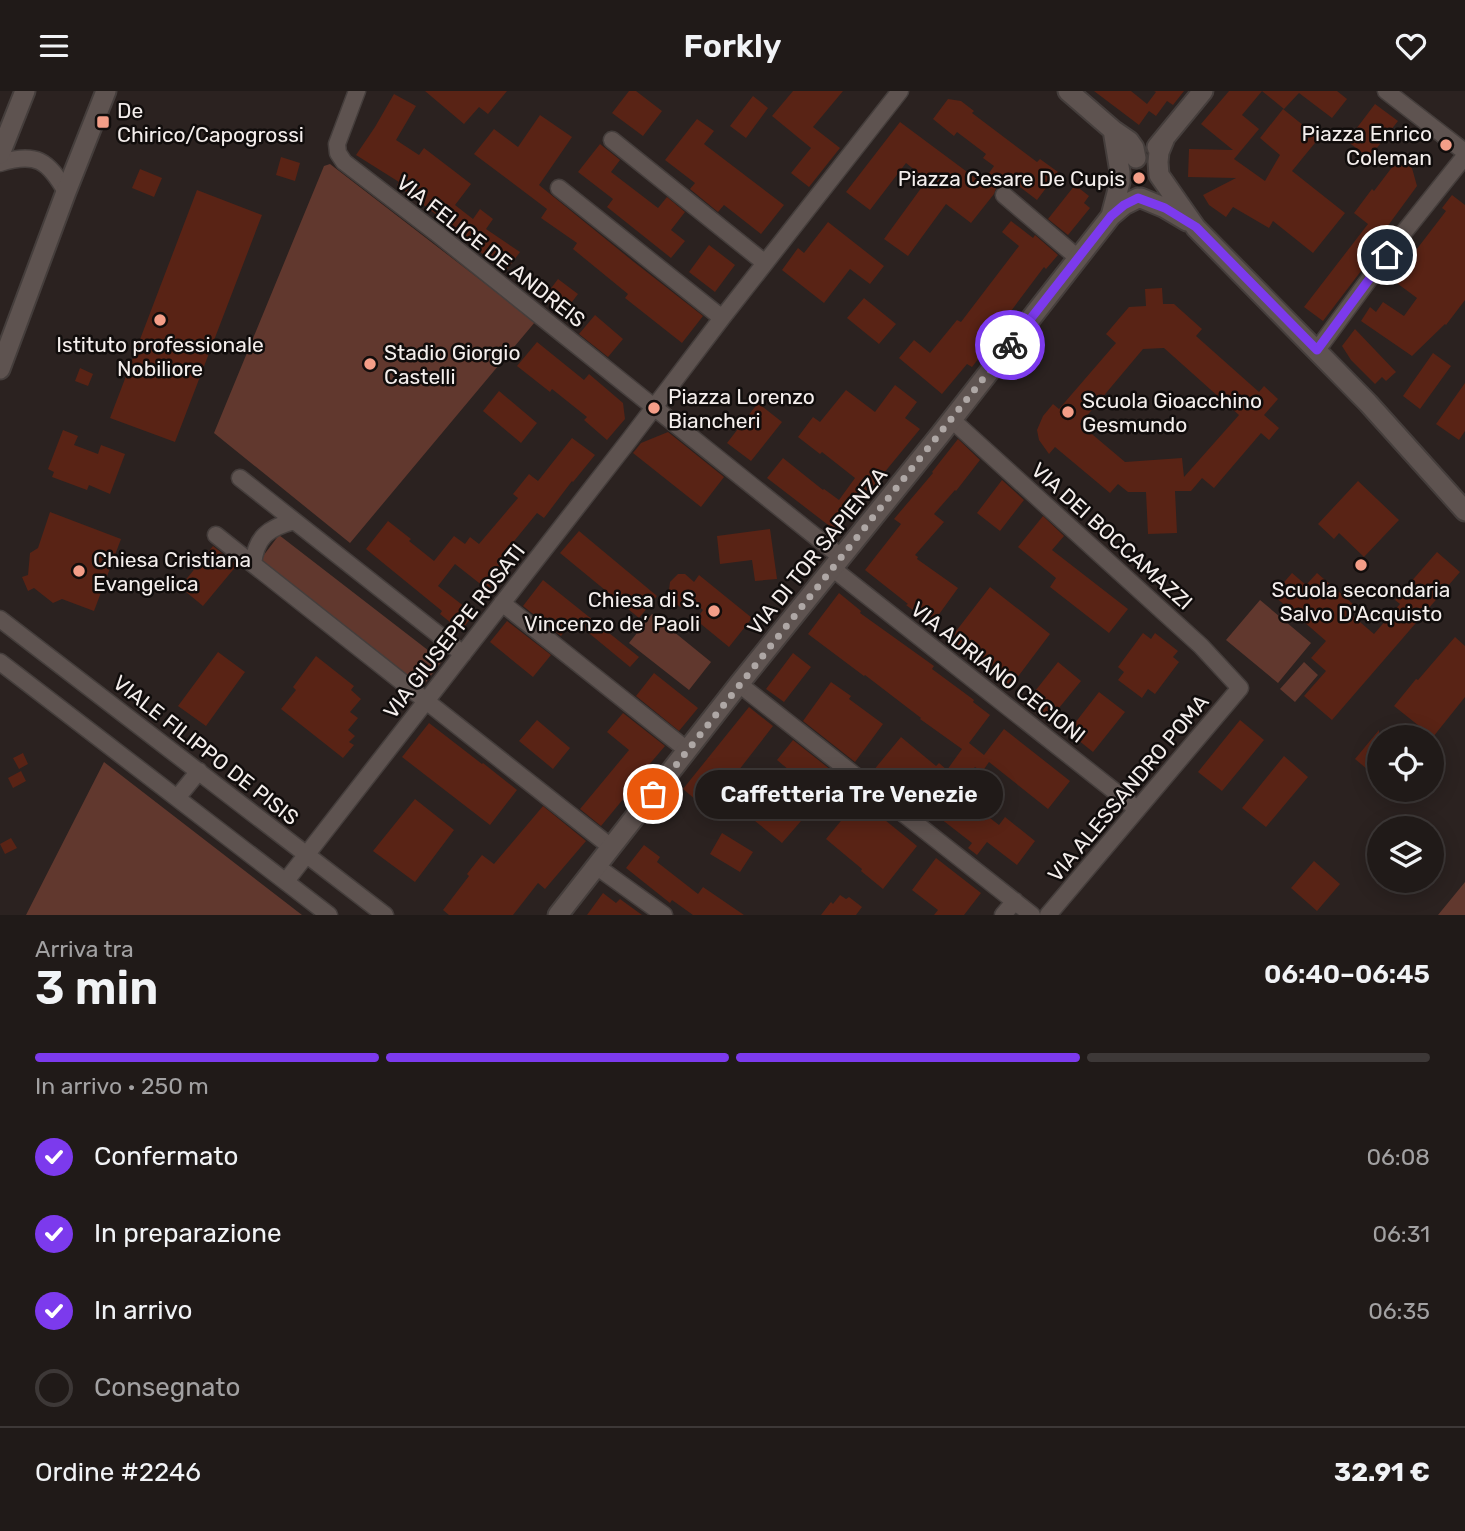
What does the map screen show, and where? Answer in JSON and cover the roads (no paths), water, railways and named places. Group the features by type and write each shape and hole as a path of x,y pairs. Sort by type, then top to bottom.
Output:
{"street":[{"path":"0,153 25,91"},
{"path":"0,369 106,91"},
{"name":"VIA FELICE DE ANDREIS","path":"357,91 338,141 341,159 654,407"},
{"path":"837,563 654,407 900,91"},
{"path":"1068,91 1131,143 1139,158 1150,161 1196,227 1392,429 1465,511"},
{"path":"1111,216 1122,166 1154,150 1203,91"},
{"path":"1317,350 1465,154 1386,91"},
{"path":"1113,130 1120,177 1127,193 1165,208 1196,227"},
{"path":"612,140 765,263"},
{"path":"1111,216 1124,205 1150,195 1155,190 1159,181 1159,152 1164,140"},
{"path":"0,163 22,158 39,161 52,170 66,192"},
{"path":"559,188 722,318"},
{"path":"1004,195 1078,258"},
{"name":"VIA DI TOR SAPIENZA","path":"558,915 1111,216"},
{"name":"VIA GIUSEPPE ROSATI","path":"285,881 654,407"},
{"name":"VIA DEI BOCCAMAZZI","path":"951,419 1201,646 1240,688"},
{"path":"240,478 463,654"},
{"path":"253,564 256,546 270,530 294,521"},
{"path":"216,535 611,848"},
{"name":"VIA ADRIANO CECIONI","path":"837,563 1137,809"},
{"path":"502,603 687,750"},
{"name":"VIALE FILIPPO DE PISIS","path":"0,619 385,915"},
{"path":"0,662 329,915"},
{"path":"739,684 1032,915"},
{"name":"VIA ALESSANDRO POMA","path":"1048,915 1240,688"},
{"path":"177,798 199,771"},
{"path":"596,866 664,915"},
{"path":"1003,915 1015,901"}],"place":[{"name":"De Chirico/Capogrossi","path":"103,122"},
{"name":"Piazza Enrico Coleman","path":"1446,145"},
{"name":"Piazza Cesare De Cupis","path":"1139,178"},
{"name":"Istituto professionale Nobiliore","path":"160,320"},
{"name":"Stadio Giorgio Castelli","path":"370,364"},
{"name":"Piazza Lorenzo Biancheri","path":"654,408"},
{"name":"Scuola Gioacchino Gesmundo","path":"1068,412"},
{"name":"Scuola secondaria Salvo D'Acquisto","path":"1361,565"},
{"name":"Chiesa Cristiana Evangelica","path":"79,571"},
{"name":"Chiesa di S. Vincenzo de’ Paoli","path":"714,611"},
{"name":"Caffetteria Tre Venezie","path":"653,794"}]}
